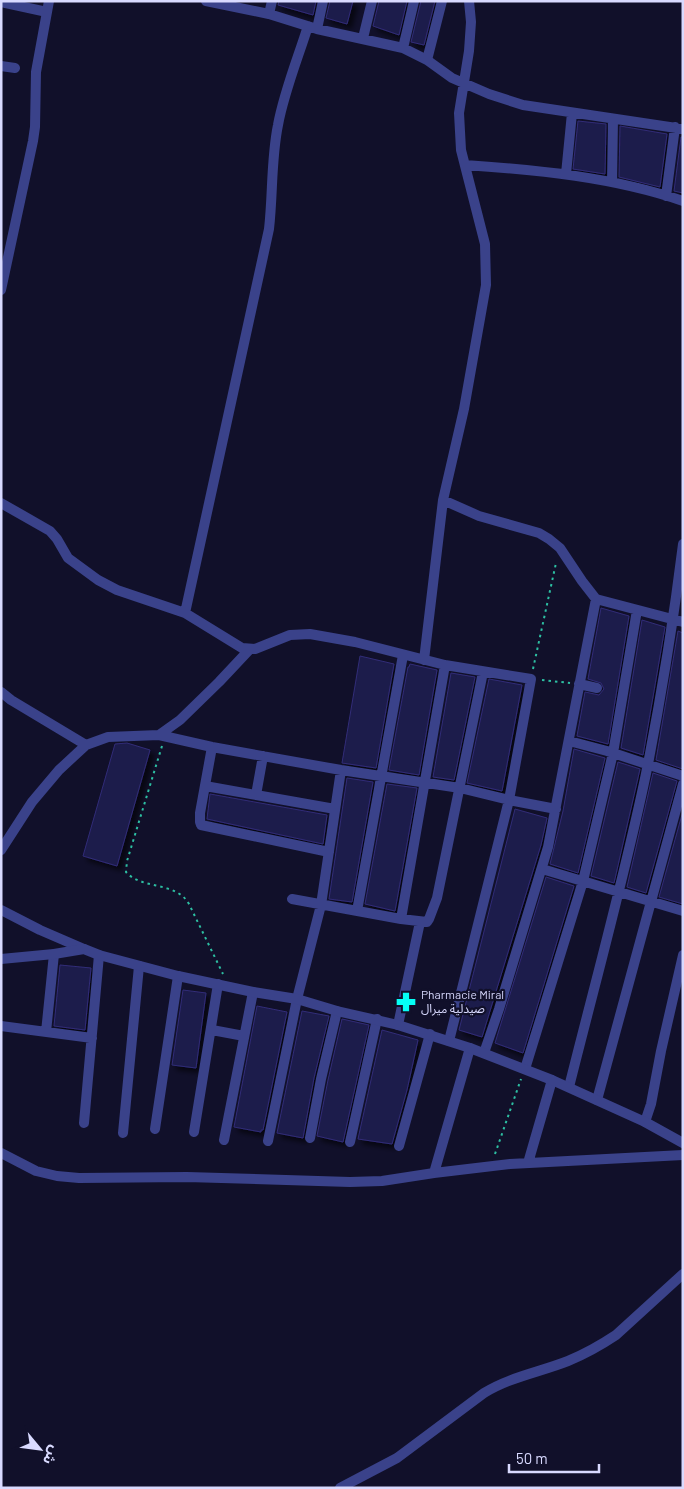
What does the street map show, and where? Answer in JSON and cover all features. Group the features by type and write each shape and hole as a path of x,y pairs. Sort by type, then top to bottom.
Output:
{"street":[{"path":"1,290 33,141 36,72 49,1"},
{"path":"206,1 269,14 312,28 403,48 427,60 444,74 489,94 523,105 679,128 666,196"},
{"path":"269,14 272,1"},
{"path":"185,613 270,229 274,151 278,124 323,1"},
{"path":"363,38 372,1"},
{"path":"403,48 414,1"},
{"path":"427,60 442,1"},
{"path":"424,660 443,500 466,400 486,285 484,244 461,150 459,113 469,51 471,22 469,1"},
{"path":"1,2 47,12"},
{"path":"1,66 15,68"},
{"path":"566,174 572,113"},
{"path":"612,182 613,119"},
{"path":"465,165 566,174 612,182 683,201"},
{"path":"443,500 479,516 539,533 550,539 560,548 596,599 678,621"},
{"path":"1,503 50,531 68,558 98,580 117,590 185,613 234,644 250,649 262,647 281,637 300,634 355,642 445,665 530,679 509,800 450,1041"},
{"path":"568,1087 618,892 648,764 678,621 683,544"},
{"path":"484,1053 542,869 556,809 596,599"},
{"path":"525,1069 583,882 613,754 637,610"},
{"path":"162,735 220,682 250,649"},
{"path":"357,911 403,655"},
{"path":"401,919 445,665"},
{"path":"292,899 427,922 437,898 483,672"},
{"path":"580,684 597,688"},
{"path":"2,693 86,745"},
{"path":"1,850 32,802 59,770 86,745 108,737 124,735 162,735 212,747 341,770 460,788 556,809"},
{"path":"569,741 683,776"},
{"path":"212,747 200,813 201,825 329,852"},
{"path":"256,795 263,756"},
{"path":"268,1141 297,999 321,904 341,770"},
{"path":"597,1100 683,784"},
{"path":"205,786 335,809"},
{"path":"542,869 683,911"},
{"path":"1,910 40,930 99,955 178,976 297,999 430,1034 552,1080 645,1122 683,1143"},
{"path":"398,1025 420,922"},
{"path":"1,959 84,949"},
{"path":"46,1032 54,954"},
{"path":"84,1123 99,955"},
{"path":"645,1122 683,955"},
{"path":"123,1133 139,966"},
{"path":"156,1129 178,976"},
{"path":"194,1132 218,984"},
{"path":"224,1140 253,992"},
{"path":"310,1138 337,1011"},
{"path":"350,1142 376,1019"},
{"path":"1,1026 92,1038"},
{"path":"212,1030 244,1036"},
{"path":"399,1146 430,1034"},
{"path":"434,1173 470,1048"},
{"path":"528,1163 552,1080"},
{"path":"1,1153 36,1171 56,1176 78,1178 187,1177 350,1182 398,1179 434,1173 528,1163 683,1155"},
{"path":"340,1488 396,1458 497,1385 567,1362 604,1343 683,1274"}],"path":[{"path":"560,548 530,679 580,684"},
{"path":"162,735 126,861 126,872 134,879 182,894 189,904 230,986"},
{"path":"491,1167 503,1126 525,1069"}],"building":[{"path":"279,1 316,1 313,15 278,5"},
{"path":"330,1 353,1 347,24 326,18"},
{"path":"379,1 407,1 399,35 373,26"},
{"path":"421,1 435,1 424,45 411,42"},
{"path":"578,121 606,124 605,174 573,169"},
{"path":"620,126 667,134 660,187 619,177"},
{"path":"681,137 683,137 683,193 674,191"},
{"path":"601,608 629,616 608,744 577,736 585,692 599,695 604,689 601,683 588,679"},
{"path":"642,620 665,627 643,755 621,748"},
{"path":"678,631 683,633 683,769 656,760"},
{"path":"360,656 394,664 376,768 342,763"},
{"path":"410,664 437,670 419,775 389,770"},
{"path":"451,673 475,677 454,780 433,777"},
{"path":"489,679 522,685 502,791 467,783"},
{"path":"127,743 150,750 117,866 83,856 115,744"},
{"path":"574,749 605,758 578,873 550,864 563,811"},
{"path":"618,762 640,769 614,883 591,876"},
{"path":"653,773 677,781 646,893 627,887"},
{"path":"347,778 373,782 352,902 329,899"},
{"path":"387,784 417,788 395,911 365,904"},
{"path":"210,794 327,815 323,844 207,819"},
{"path":"515,809 547,818 541,845 482,1037 459,1030"},
{"path":"683,811 683,904 659,897"},
{"path":"546,877 574,886 523,1053 495,1043"},
{"path":"60,965 91,968 85,1030 54,1026"},
{"path":"183,990 206,993 196,1068 172,1065"},
{"path":"257,1006 287,1012 263,1130 261,1132 234,1127"},
{"path":"302,1011 329,1016 314,1078 303,1138 277,1133"},
{"path":"342,1019 369,1025 343,1142 317,1136"},
{"path":"382,1030 418,1040 392,1144 358,1139"}],"place":[{"name":"Pharmacie Miral صيدلية ميرال","path":"406,1002"}]}
